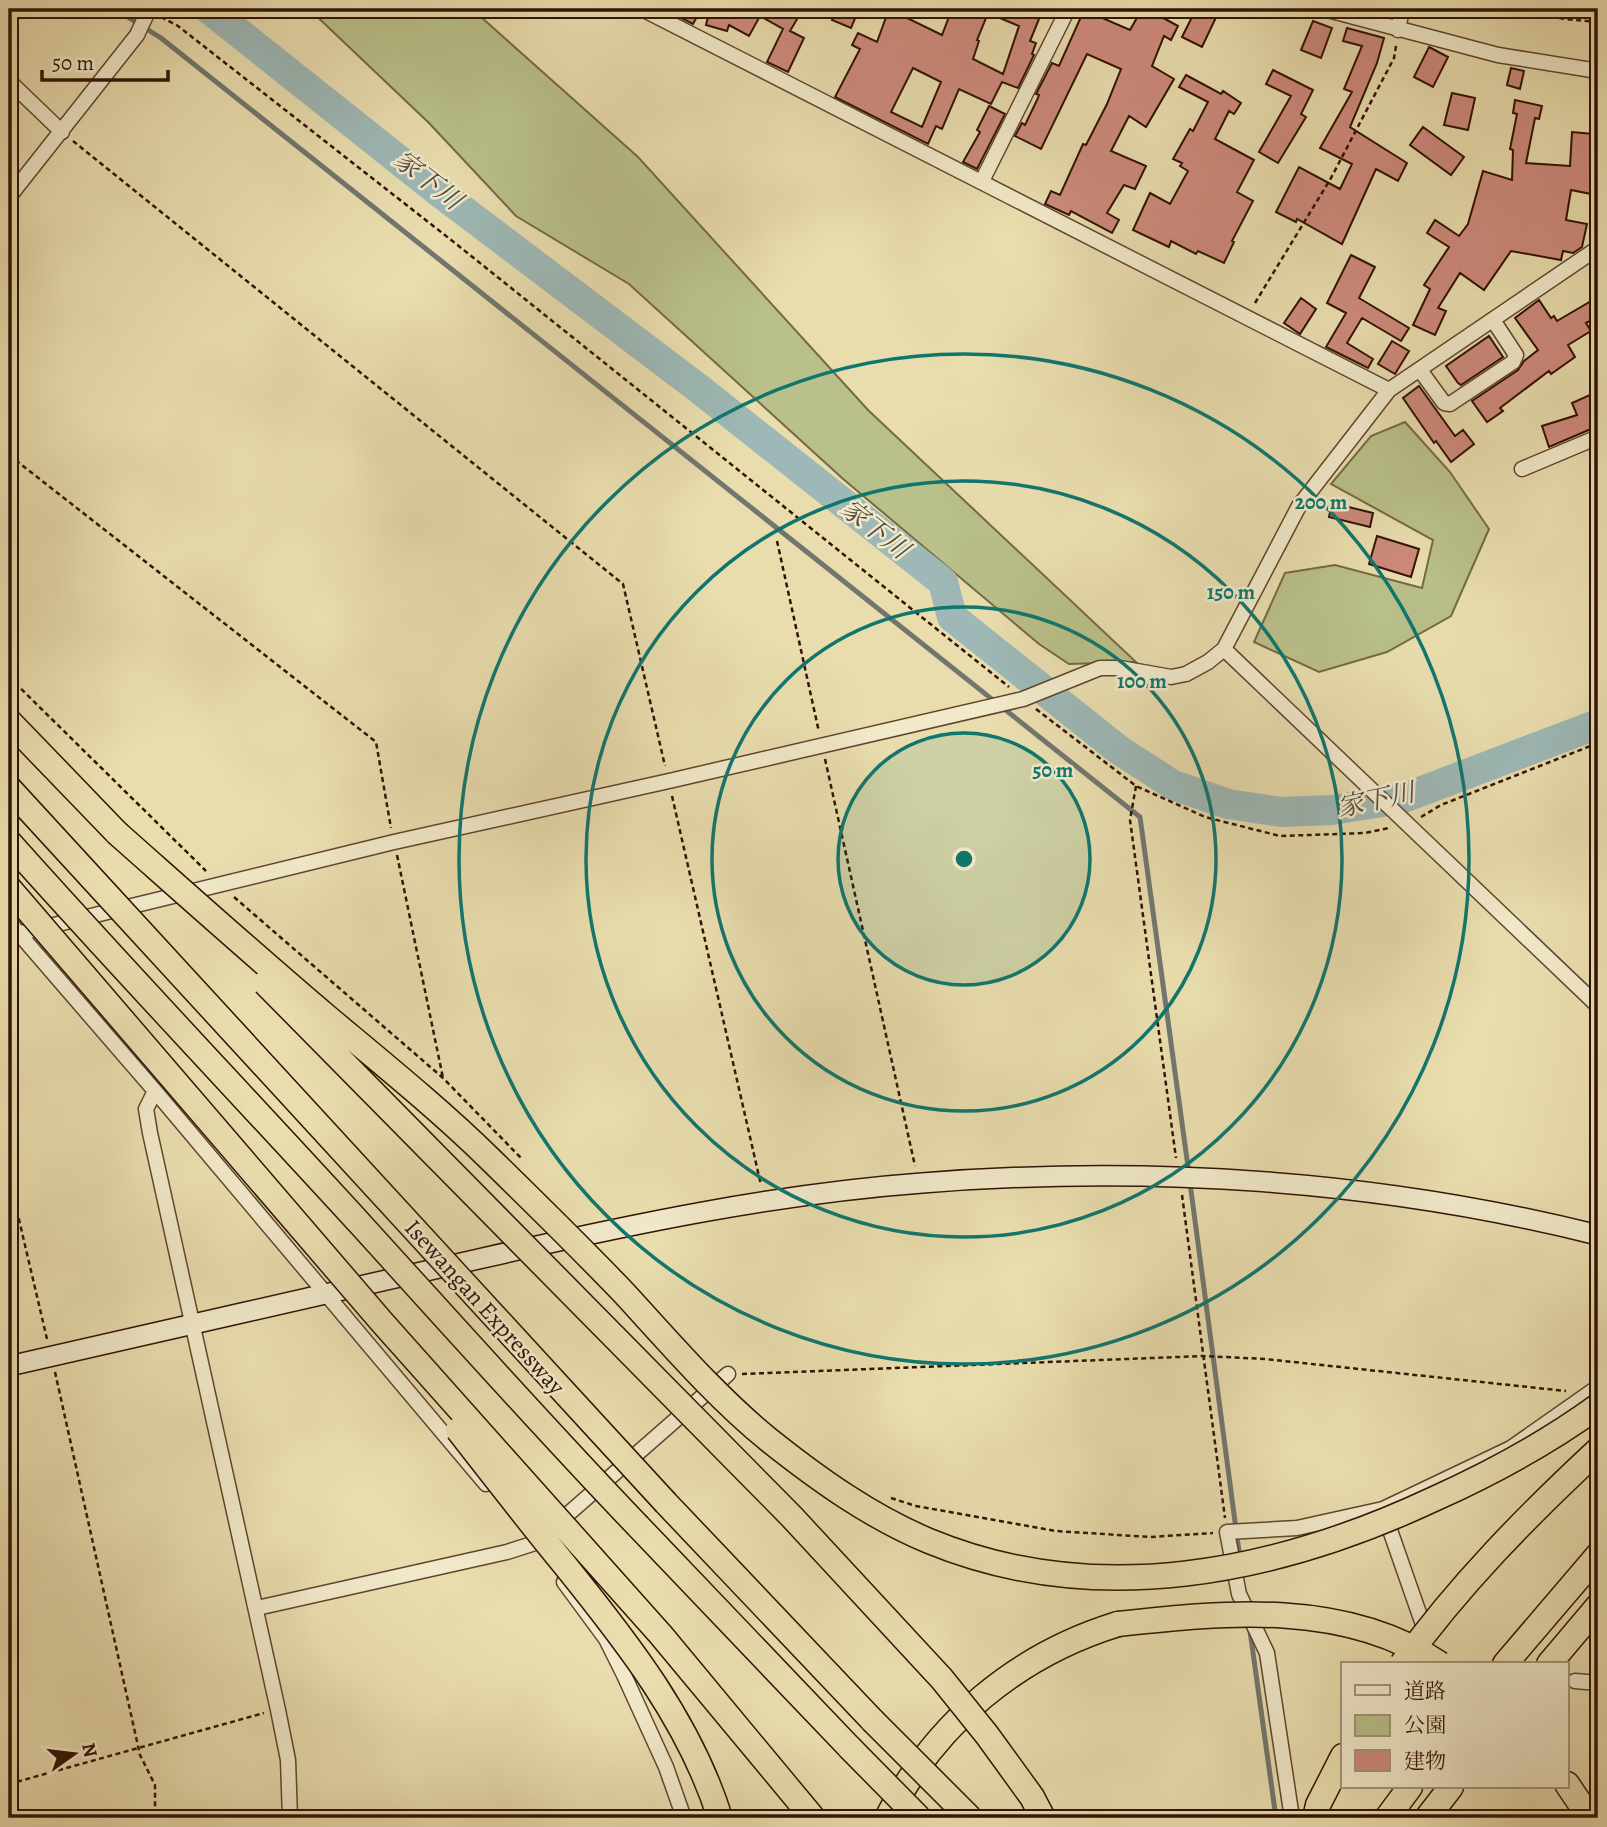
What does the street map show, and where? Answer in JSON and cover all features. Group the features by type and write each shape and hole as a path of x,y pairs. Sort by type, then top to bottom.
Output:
{"highway":[{"path":"9,721 792,1517 942,1679 995,1746 1032,1797 1043,1818"},
{"name":"Isewangan Expressway","path":"9,788 666,1503 873,1721 970,1818"},
{"path":"117,833 481,1150 590,1258 727,1403 769,1440 873,1514 929,1541 1033,1570 1102,1577 1162,1577 1227,1568 1294,1553 1404,1513 1521,1456 1595,1395"},
{"name":"Isewangan Expressway","path":"9,842 539,1422 919,1818"},
{"path":"9,888 381,1321 661,1635 813,1818"},
{"path":"381,1321 478,1456 640,1661 680,1725 711,1789 720,1818"},
{"path":"1404,1662 1457,1593 1506,1538 1598,1450"},
{"path":"1508,1662 1598,1555"},
{"path":"1551,1662 1598,1606"},
{"path":"887,1818 908,1781 933,1748 954,1722 992,1687 1062,1644 1118,1623 1236,1613 1278,1615 1326,1621 1369,1631 1402,1643 1439,1662"},
{"path":"1315,1818 1318,1805 1341,1760"},
{"path":"1568,1785 1590,1818"},
{"path":"1387,1818 1409,1788"},
{"path":"1427,1818 1450,1788"}],"street":[{"path":"642,9 1390,390"},
{"path":"982,181 1068,9"},
{"path":"1324,9 1498,55 1598,71"},
{"path":"1398,30 1402,9"},
{"path":"9,197 137,35 148,10"},
{"path":"9,81 62,132"},
{"path":"684,1818 666,1767 606,1639 535,1543 155,1091 12,931 1023,699 1100,668 1120,668 1171,677 1186,674 1224,649 1299,506 1390,390 1598,248"},
{"path":"1420,370 1444,403 1450,404 1513,362 1516,355 1493,320"},
{"path":"1522,469 1598,437"},
{"path":"1224,649 1598,1006"},
{"path":"155,1091 146,1109 150,1133 278,1710 288,1760 289,1818"},
{"path":"9,1366 621,1227 765,1202 919,1183 1057,1174 1297,1185 1437,1200 1598,1235"},
{"path":"257,1608 507,1552 535,1543 728,1374"},
{"path":"1292,1818 1267,1653 1240,1594 1227,1532 1297,1528 1383,1509 1511,1448 1595,1395"},
{"path":"1383,1509 1429,1644 1440,1662"},
{"path":"1575,1681 1598,1683"}],"path":[{"path":"1509,9 1598,22"},
{"path":"148,10 178,26 423,218 1023,699 1136,786 1205,817 1280,836 1366,833 1408,825 1441,805 1598,743"},
{"path":"1246,318 1331,178 1370,106 1395,58 1398,30"},
{"path":"62,132 623,584 765,1202"},
{"path":"9,455 376,742 443,1078"},
{"path":"777,541 919,1183"},
{"path":"9,677 218,883 443,1078 528,1165"},
{"path":"891,1498 916,1506 1056,1531 1150,1537 1227,1532 1130,820 1136,786"},
{"path":"9,1177 139,1747 155,1785 155,1818"},
{"path":"728,1374 1203,1356 1265,1359 1595,1395"},
{"path":"9,1784 278,1710"}],"green space":[{"path":"309,9 472,9 638,157 868,410 1136,662 1069,664 1039,644 842,478 629,284 516,216 429,123"},
{"path":"1405,422 1450,472 1489,529 1451,616 1387,652 1319,672 1254,642 1285,573 1335,565 1422,588 1433,540 1331,484 1371,436"}],"building":[{"path":"663,9 690,9 699,13 693,24"},
{"path":"710,9 803,9 790,31 804,38 788,72 767,62 783,29 760,16 749,36 729,25 727,31 706,25"},
{"path":"837,9 859,9 851,28 832,20"},
{"path":"889,9 910,9 907,18 942,35 952,9 1016,9 1039,19 1030,41 1036,43 1032,54 1034,55 1018,88 1002,82 991,104 959,89 942,129 936,126 928,144 835,97 860,49 852,45 858,33 877,42","holes":["988,13 1019,26 1003,74 973,59","913,68 941,82 922,127 891,112"]},
{"path":"1142,9 1147,9 1178,26 1171,40 1164,36 1152,66 1174,79 1146,127 1129,116 1111,151 1146,166 1135,189 1124,185 1107,213 1119,220 1112,233 1071,211 1069,215 1045,204 1051,191 1060,195 1083,144 1086,145 1107,104 1121,69 1087,54 1041,149 1015,136 1022,123 1025,125 1039,95 1036,94 1052,63 1059,66 1084,10 1130,30"},
{"path":"1196,9 1220,9 1202,47 1182,37"},
{"path":"1313,21 1332,28 1321,58 1301,50"},
{"path":"1347,28 1384,38 1377,63 1350,127 1407,163 1398,181 1376,169 1342,244 1297,219 1296,222 1276,212 1299,167 1340,189 1352,164 1320,148 1352,92 1344,89 1362,46 1343,41"},
{"path":"1429,47 1448,57 1433,87 1414,77"},
{"path":"1511,68 1524,71 1520,89 1507,85"},
{"path":"1273,70 1313,90 1301,114 1306,117 1278,163 1259,152 1291,96 1266,84"},
{"path":"1186,75 1221,94 1223,91 1241,103 1234,114 1229,111 1215,139 1254,160 1237,192 1253,201 1224,263 1198,251 1196,254 1171,241 1169,247 1133,230 1150,193 1170,204 1188,171 1180,166 1182,163 1173,159 1190,129 1193,131 1208,102 1179,87"},
{"path":"1452,93 1475,98 1468,130 1444,125"},
{"path":"1515,100 1542,106 1539,119 1535,118 1526,163 1570,166 1572,132 1593,134 1590,179 1598,181 1596,195 1571,190 1566,220 1587,224 1582,247 1573,253 1563,251 1561,260 1511,251 1484,290 1460,273 1438,308 1446,311 1435,335 1413,325 1430,289 1424,285 1449,247 1427,233 1435,220 1459,236 1468,224 1483,171 1512,180 1513,150 1510,149 1517,114 1513,113"},
{"path":"989,106 1005,114 977,169 963,162 980,132 977,130"},
{"path":"1423,127 1464,157 1451,175 1410,145"},
{"path":"1351,255 1375,267 1359,298 1409,328 1401,341 1362,318 1347,343 1373,359 1368,368 1326,347 1346,313 1327,303"},
{"path":"1598,297 1598,317 1586,323 1591,331 1568,345 1575,357 1551,374 1549,371 1500,408 1503,411 1487,422 1472,401 1518,370 1524,361 1538,350 1515,318 1539,300 1551,318 1554,316 1557,321"},
{"path":"1301,298 1316,309 1300,334 1284,323"},
{"path":"1489,336 1503,357 1461,385 1446,366"},
{"path":"1392,341 1409,351 1395,374 1378,364"},
{"path":"1419,386 1455,436 1463,430 1474,444 1451,462 1436,441 1434,443 1403,398"},
{"path":"1592,394 1598,410 1598,426 1549,447 1542,426 1577,415 1572,403"},
{"path":"1332,503 1373,513 1370,527 1329,517"},
{"path":"1377,536 1419,549 1411,577 1369,564"}],"waterway":[{"path":"115,9 161,38 1140,817 1189,1174"},
{"name":"家下川","path":"209,9 439,192 698,388 943,582 952,617 1119,750 1173,785 1228,804 1281,812 1332,810 1401,799 1598,724"},
{"path":"1190,1183 1240,1559"},
{"path":"1250,1631 1276,1818"}]}
